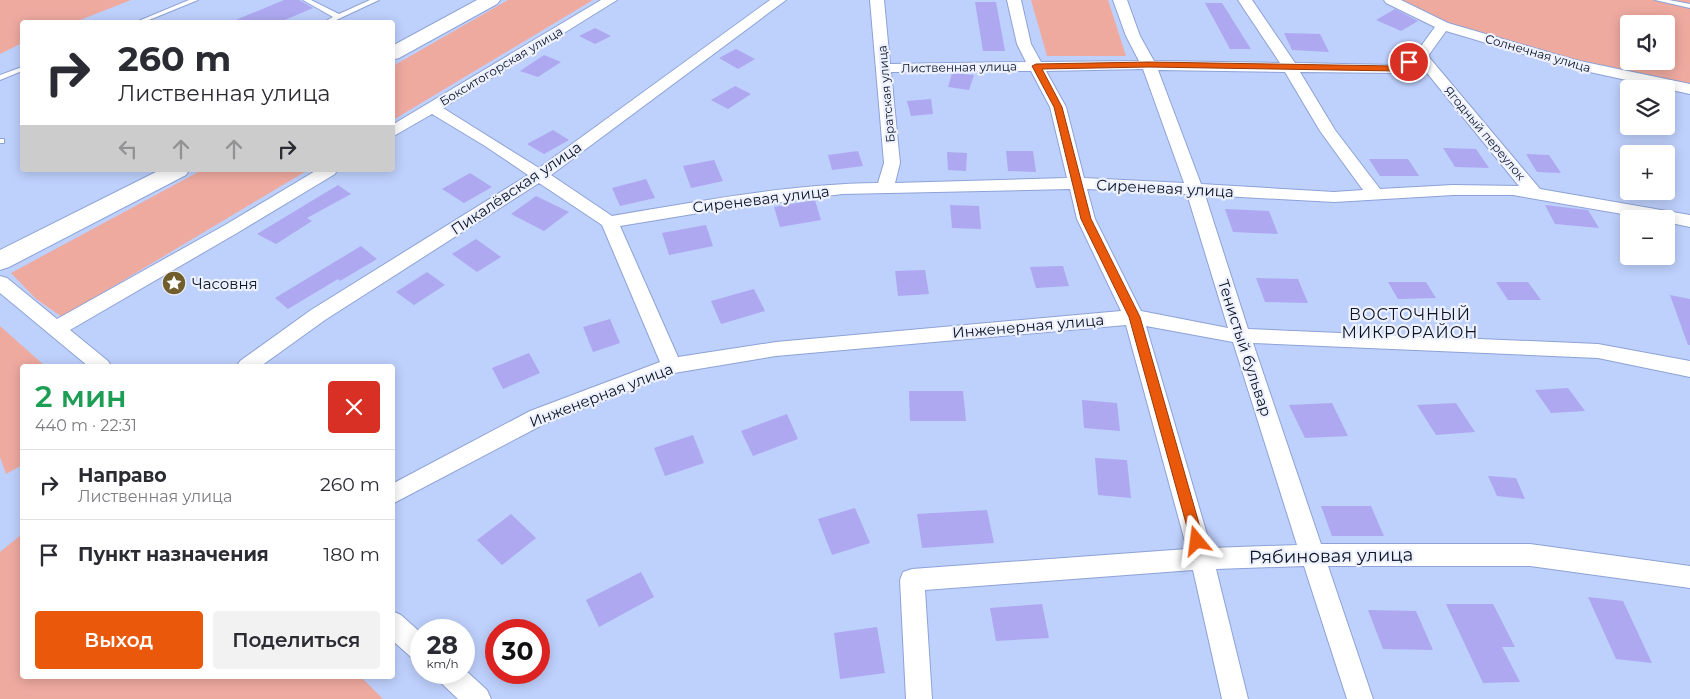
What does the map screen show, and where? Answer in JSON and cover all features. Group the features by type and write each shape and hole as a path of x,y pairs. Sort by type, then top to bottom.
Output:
{"main road":[{"path":"395,52 491,0"},
{"path":"0,261 174,172"}],"street":[{"name":"Бокситогорская улица","path":"395,130 610,0"},
{"name":"Пикалёвская улица","path":"250,364 318,316 539,176 779,0"},
{"name":"Братская улица","path":"877,0 885,68 887,116 892,163 885,187"},
{"path":"1014,0 1024,44 1058,107 1086,219 1134,317 1202,560 1234,699"},
{"name":"Тенистый бульвар","path":"1120,0 1133,36 1149,65 1183,154 1240,335 1360,699"},
{"path":"1245,0 1290,67 1328,131 1376,196"},
{"name":"Солнечная улица","path":"1391,0 1444,26 1572,64 1688,89"},
{"path":"1421,56 1444,26"},
{"name":"Лиственная улица","path":"885,68 1149,65 1397,69 1421,56"},
{"name":"Ягодный переулок","path":"1421,56 1535,194"},
{"path":"1688,89 1690,107"},
{"path":"432,108 491,143 610,222 672,366"},
{"path":"57,328 231,229 326,172"},
{"name":"Сиреневая улица","path":"610,222 720,204 842,189 1077,183 1334,197 1452,190 1513,190 1620,206 1690,221"},
{"path":"0,283 99,364"},
{"name":"Инженерная улица","path":"395,492 538,417 672,366 776,349 1134,317 1227,335 1598,351 1690,369"},
{"name":"Рябиновая улица","path":"919,699 912,580 1202,560 1314,555 1530,554 1690,577"},
{"path":"395,626 410,639"},
{"path":"461,684 478,699"}],"lane":[{"path":"144,20 195,0"},
{"path":"306,0 339,17"},
{"path":"332,20 376,0"},
{"path":"1658,0 1690,6"},
{"path":"0,78 20,70"}],"shaded area":[{"path":"0,0 131,0 80,20 20,20 20,44 0,54"},
{"path":"508,0 593,0 395,119 395,65"},
{"path":"1031,0 1108,0 1126,56 1047,56"},
{"path":"1398,0 1690,0 1690,84 1579,63 1453,27"},
{"path":"198,172 305,172 62,317 36,299 11,273"},
{"path":"0,326 43,364 20,364 20,466 6,474 0,457"},
{"path":"20,536 20,679 363,679 383,699 0,699 0,552"}],"building":[{"path":"284,0 299,0 313,8 285,20 236,20"},
{"path":"975,2 996,2 1005,51 983,51"},
{"path":"1205,3 1222,3 1251,49 1230,49"},
{"path":"1395,9 1418,21 1401,31 1376,20"},
{"path":"595,28 611,36 595,44 579,36"},
{"path":"1284,33 1320,34 1329,52 1292,50"},
{"path":"736,49 755,59 738,69 719,58"},
{"path":"544,55 561,62 538,77 520,71"},
{"path":"952,73 974,75 969,90 948,87"},
{"path":"735,86 751,94 728,109 711,100"},
{"path":"931,99 933,114 911,116 907,101"},
{"path":"553,130 569,140 544,154 527,144"},
{"path":"1443,148 1476,149 1489,168 1455,167"},
{"path":"858,151 863,166 832,170 828,155"},
{"path":"1006,151 1033,151 1036,172 1008,171"},
{"path":"947,152 967,153 966,171 948,170"},
{"path":"1526,154 1549,155 1561,173 1537,172"},
{"path":"1369,159 1408,159 1419,176 1380,176"},
{"path":"714,160 723,181 691,188 683,166"},
{"path":"470,173 492,187 464,203 442,189"},
{"path":"646,179 655,198 620,206 612,188"},
{"path":"338,185 351,194 307,218 312,221 276,244 257,234"},
{"path":"536,196 569,212 544,231 511,214"},
{"path":"815,200 821,220 780,227 774,207"},
{"path":"950,205 979,206 981,229 952,228"},
{"path":"1545,205 1588,210 1599,228 1555,224"},
{"path":"1225,209 1269,211 1278,234 1233,232"},
{"path":"706,225 713,246 669,255 662,233"},
{"path":"476,239 501,257 477,272 452,254"},
{"path":"361,246 377,259 340,281 338,279 288,309 275,298"},
{"path":"1063,266 1069,286 1036,288 1030,267"},
{"path":"925,270 929,294 898,296 895,271"},
{"path":"427,272 445,285 414,305 396,292"},
{"path":"1256,278 1298,279 1308,303 1265,302"},
{"path":"1388,282 1426,282 1436,298 1398,299"},
{"path":"1496,282 1528,282 1541,300 1508,300"},
{"path":"754,289 765,311 721,324 711,301"},
{"path":"1670,295 1690,299 1690,345 1688,345"},
{"path":"610,319 620,343 593,352 583,327"},
{"path":"529,353 540,373 503,389 492,368"},
{"path":"1568,388 1585,411 1551,413 1535,390"},
{"path":"909,391 963,391 966,421 910,421"},
{"path":"1082,400 1117,403 1120,431 1084,428"},
{"path":"1332,403 1348,436 1305,438 1289,405"},
{"path":"1456,403 1475,432 1436,435 1417,405"},
{"path":"787,414 798,439 753,456 741,431"},
{"path":"693,435 704,463 665,476 654,448"},
{"path":"1095,458 1127,460 1131,498 1098,495"},
{"path":"1488,476 1516,478 1525,499 1497,496"},
{"path":"1321,506 1371,506 1384,536 1332,536"},
{"path":"855,508 870,543 832,555 818,519"},
{"path":"987,510 994,543 922,548 917,514"},
{"path":"511,514 536,538 502,565 477,540"},
{"path":"641,572 654,597 599,627 586,600"},
{"path":"1588,597 1623,601 1652,663 1616,659"},
{"path":"1042,604 1049,638 996,641 990,608"},
{"path":"1446,604 1493,604 1515,647 1502,647 1520,682 1483,683"},
{"path":"1368,610 1416,611 1433,650 1383,649"},
{"path":"877,627 885,673 840,679 834,633"}],"place":[{"name":"Часовня","path":"174,283"}],"district":[{"name":"ВОСТОЧНЫЙ МИКРОРАЙОН","path":"1410,323"}],"route":[{"path":"1197,541 1134,317 1086,219 1058,107 1036,66 1149,65 1397,69 1409,62"}]}
